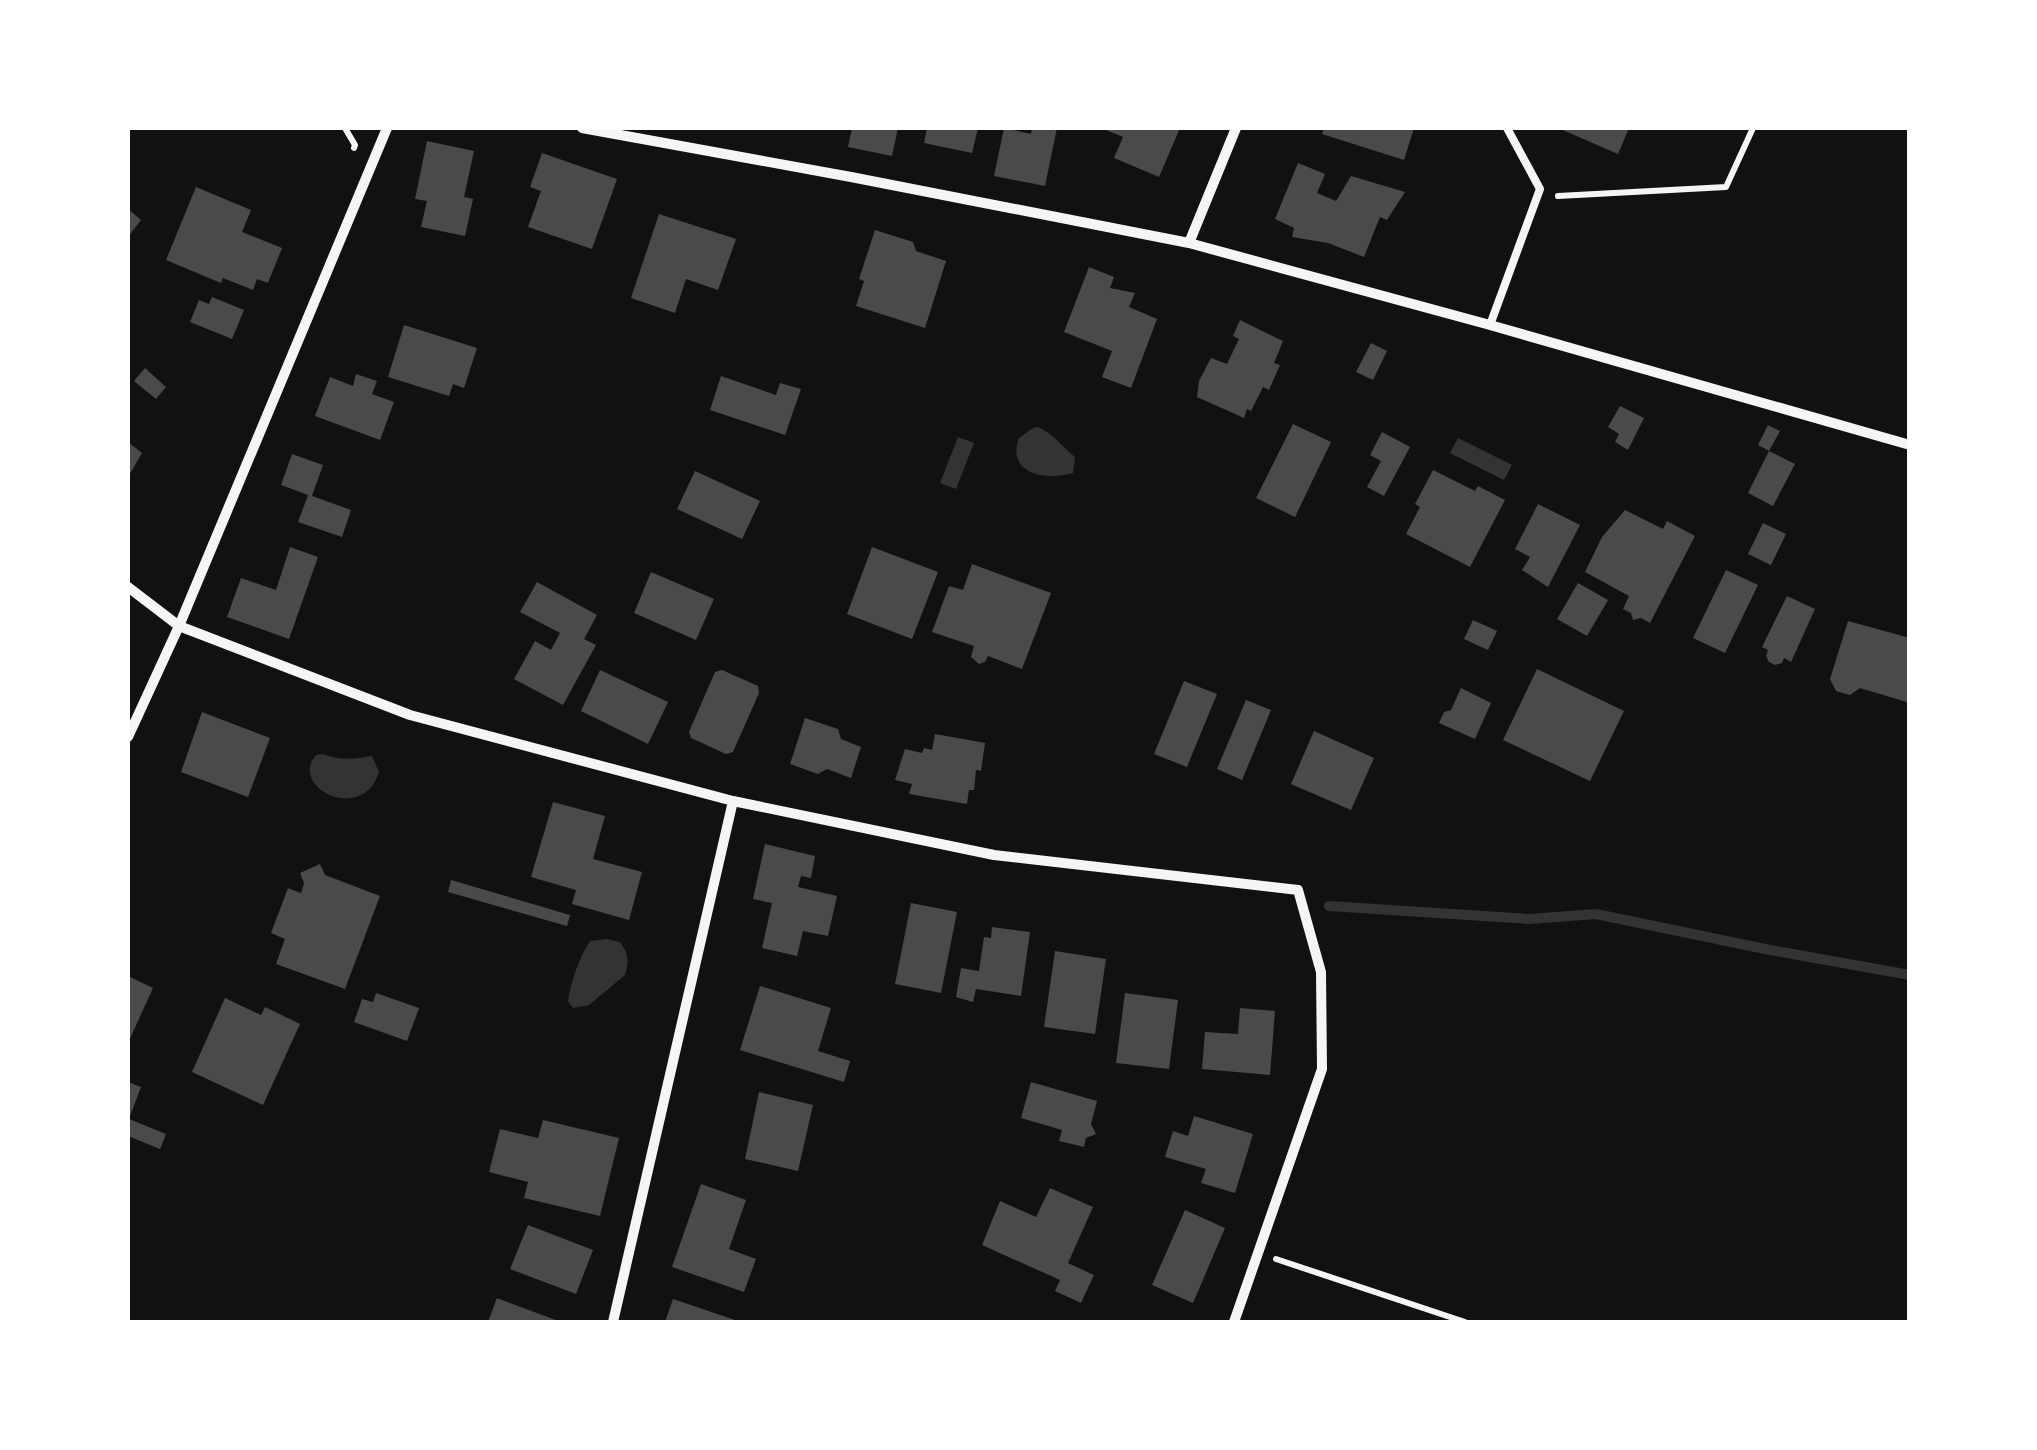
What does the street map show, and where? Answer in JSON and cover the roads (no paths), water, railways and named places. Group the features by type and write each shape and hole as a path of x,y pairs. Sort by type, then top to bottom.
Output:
{"street":[{"path":"128,737 179,626 387,128"},
{"path":"582,128 1189,243 1910,445"},
{"path":"1189,243 1236,128"},
{"path":"128,587 179,626 410,715 732,801 994,855 1298,890 1321,972 1322,1068 1234,1322"},
{"path":"613,1322 732,801"}],"lane":[{"path":"1490,326 1540,189 1507,128"}],"waterway":[{"path":"1329,906 1529,919 1596,914 1910,975"}]}
